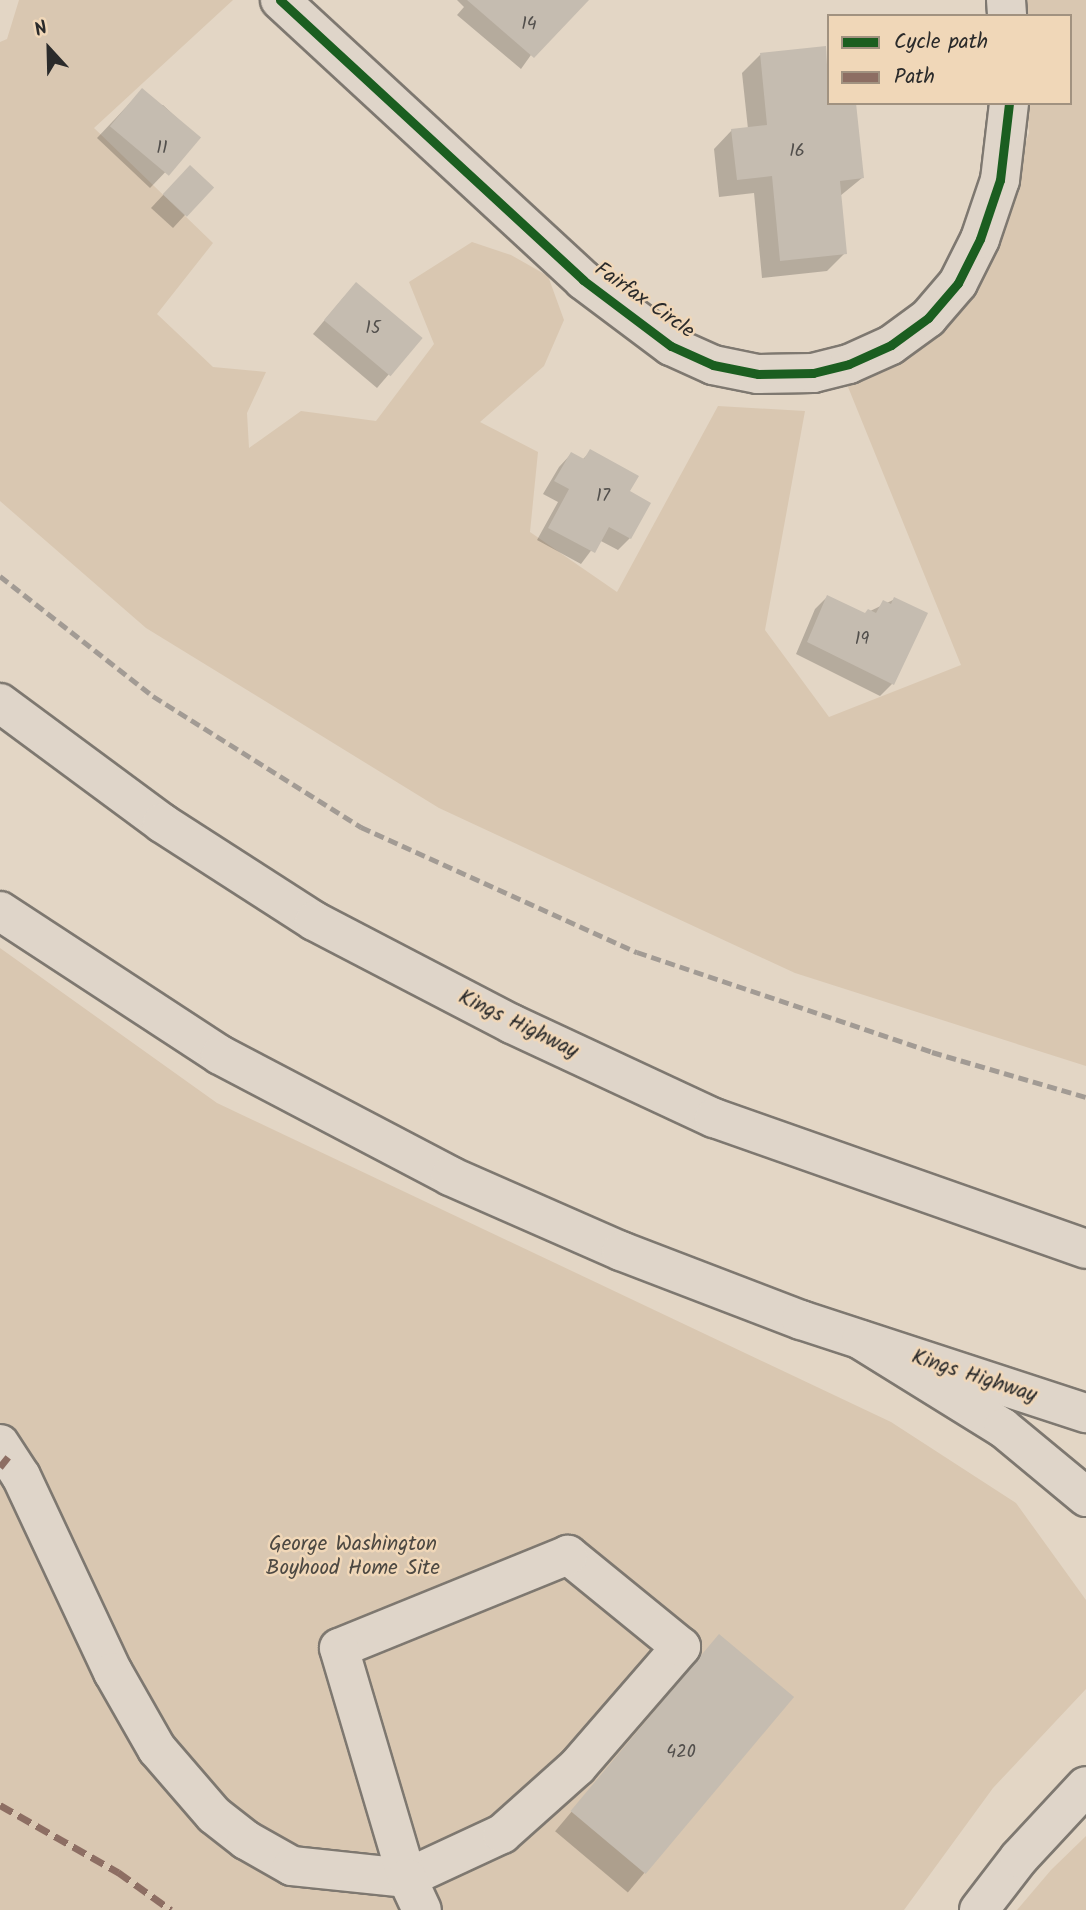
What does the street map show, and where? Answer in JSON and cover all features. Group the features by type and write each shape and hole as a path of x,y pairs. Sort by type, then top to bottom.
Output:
{"main road":[{"name":"Fairfax Circle","path":"280,0 583,280 671,346 713,365 758,374 813,373 849,364 891,345 928,318 958,283 980,239 1000,180 1009,105"},
{"name":"Kings Highway","path":"0,703 162,823 314,920 512,1024 714,1118 1086,1250"},
{"name":"Kings Highway","path":"0,911 220,1055 450,1176 621,1251 861,1340 1086,1413"},
{"path":"861,1340 1003,1428 1086,1497"},
{"path":"0,1444 21,1476 113,1672 157,1749 181,1781 246,1840 292,1866 414,1894 527,1816 681,1647 568,1555 339,1648 414,1894"},
{"path":"979,1910 1019,1858 1086,1786"}],"green space":[{"path":"19,0 233,0 94,128 213,243 157,314 213,367 266,372 247,413 249,448 301,411 376,421 434,344 409,282 472,242 511,255 548,276 564,320 544,366 480,422 538,452 530,532 617,592 718,406 805,411 765,630 829,717 961,665 846,382 966,303 1029,133 1027,105 1072,105 1072,14 1019,14 1018,0 1086,0 1086,1066 795,973 439,808 146,628 0,501 0,42 7,39"},
{"name":"George Washington Boyhood Home Site","path":"0,948 217,1103 891,1422 1016,1503 1086,1600 1086,1689 993,1788 904,1910 0,1910"},
{"path":"1086,1836 1086,1910 1017,1910 1051,1870"}],"building":[{"path":"467,0 589,0 534,58"},
{"path":"826,46 827,105 856,105 864,178 840,181 847,254 780,261 772,176 737,180 731,129 767,125 760,53"},
{"path":"142,88 201,137 169,176 110,126"},
{"path":"190,165 214,188 187,217 163,194"},
{"path":"356,282 423,338 391,376 324,320"},
{"path":"590,449 639,476 630,491 651,503 631,539 609,527 595,553 548,528 569,489 554,481 571,452 584,459"},
{"path":"827,595 865,613 868,609 876,613 883,600 891,604 894,597 928,613 894,685 807,642"},
{"path":"719,1634 794,1697 646,1874 571,1811"}],"railway":[{"path":"0,576 153,696 361,827 637,952 932,1052 1086,1097"}],"marked path":[{"path":"0,1467 8,1457"},
{"path":"0,1805 118,1872 171,1910"}],"cycle path":[{"path":"280,0 583,280 671,346 713,365 758,374 813,373 849,364 891,345 928,318 958,283 980,239 1000,180 1009,105"}]}
